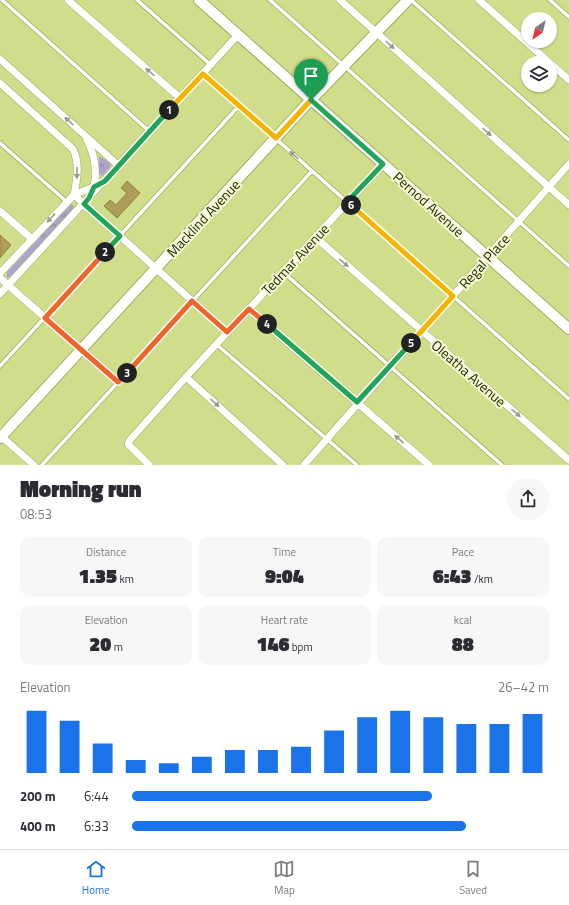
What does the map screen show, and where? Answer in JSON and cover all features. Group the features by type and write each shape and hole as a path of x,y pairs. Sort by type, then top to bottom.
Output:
{"street":[{"path":"68,0 180,98"},
{"name":"Pernod Avenue","path":"199,0 569,329"},
{"path":"340,0 569,205"},
{"name":"Macklind Avenue","path":"0,436 311,100 409,0"},
{"path":"479,0 569,80"},
{"path":"0,294 238,35"},
{"path":"0,59 118,166"},
{"path":"0,83 73,149 77,164 77,181 74,195"},
{"path":"79,130 91,147 95,168 94,187 89,198"},
{"name":"Tedmar Avenue","path":"149,465 128,444 216,344 383,164"},
{"name":"Regal Place","path":"304,465 357,402 488,257 569,164"},
{"path":"0,273 74,195 105,181"},
{"path":"74,195 227,332"},
{"path":"0,211 32,239"},
{"name":"Oleatha Avenue","path":"315,237 569,460"},
{"path":"0,278 118,382"},
{"path":"249,309 429,465"},
{"path":"186,377 283,465"},
{"path":"0,436 34,465"}],"lane":[{"path":"2,0 150,131"},
{"path":"137,0 211,65"},
{"path":"270,0 569,266"},
{"path":"409,0 569,140"},
{"path":"550,0 569,17"},
{"path":"203,74 569,399"},
{"path":"0,366 239,106"},
{"path":"0,143 67,202"},
{"path":"42,465 312,171"},
{"path":"283,272 502,465"},
{"path":"216,344 357,465"}],"green space":[{"path":"99,156 109,162 111,166 102,176 99,173"},
{"path":"71,204 74,206 72,210 11,276 7,278 7,272"}],"building":[{"path":"127,181 140,193 117,218 104,206 110,200 116,205 127,193 121,188"},
{"path":"0,235 11,245 0,258"}],"route":[{"path":"203,74 276,138 311,100 383,164 347,202 453,296 357,402 249,309 227,332 192,301 118,382 45,318 120,236 84,204 89,198 94,187 105,181 203,74"}]}
